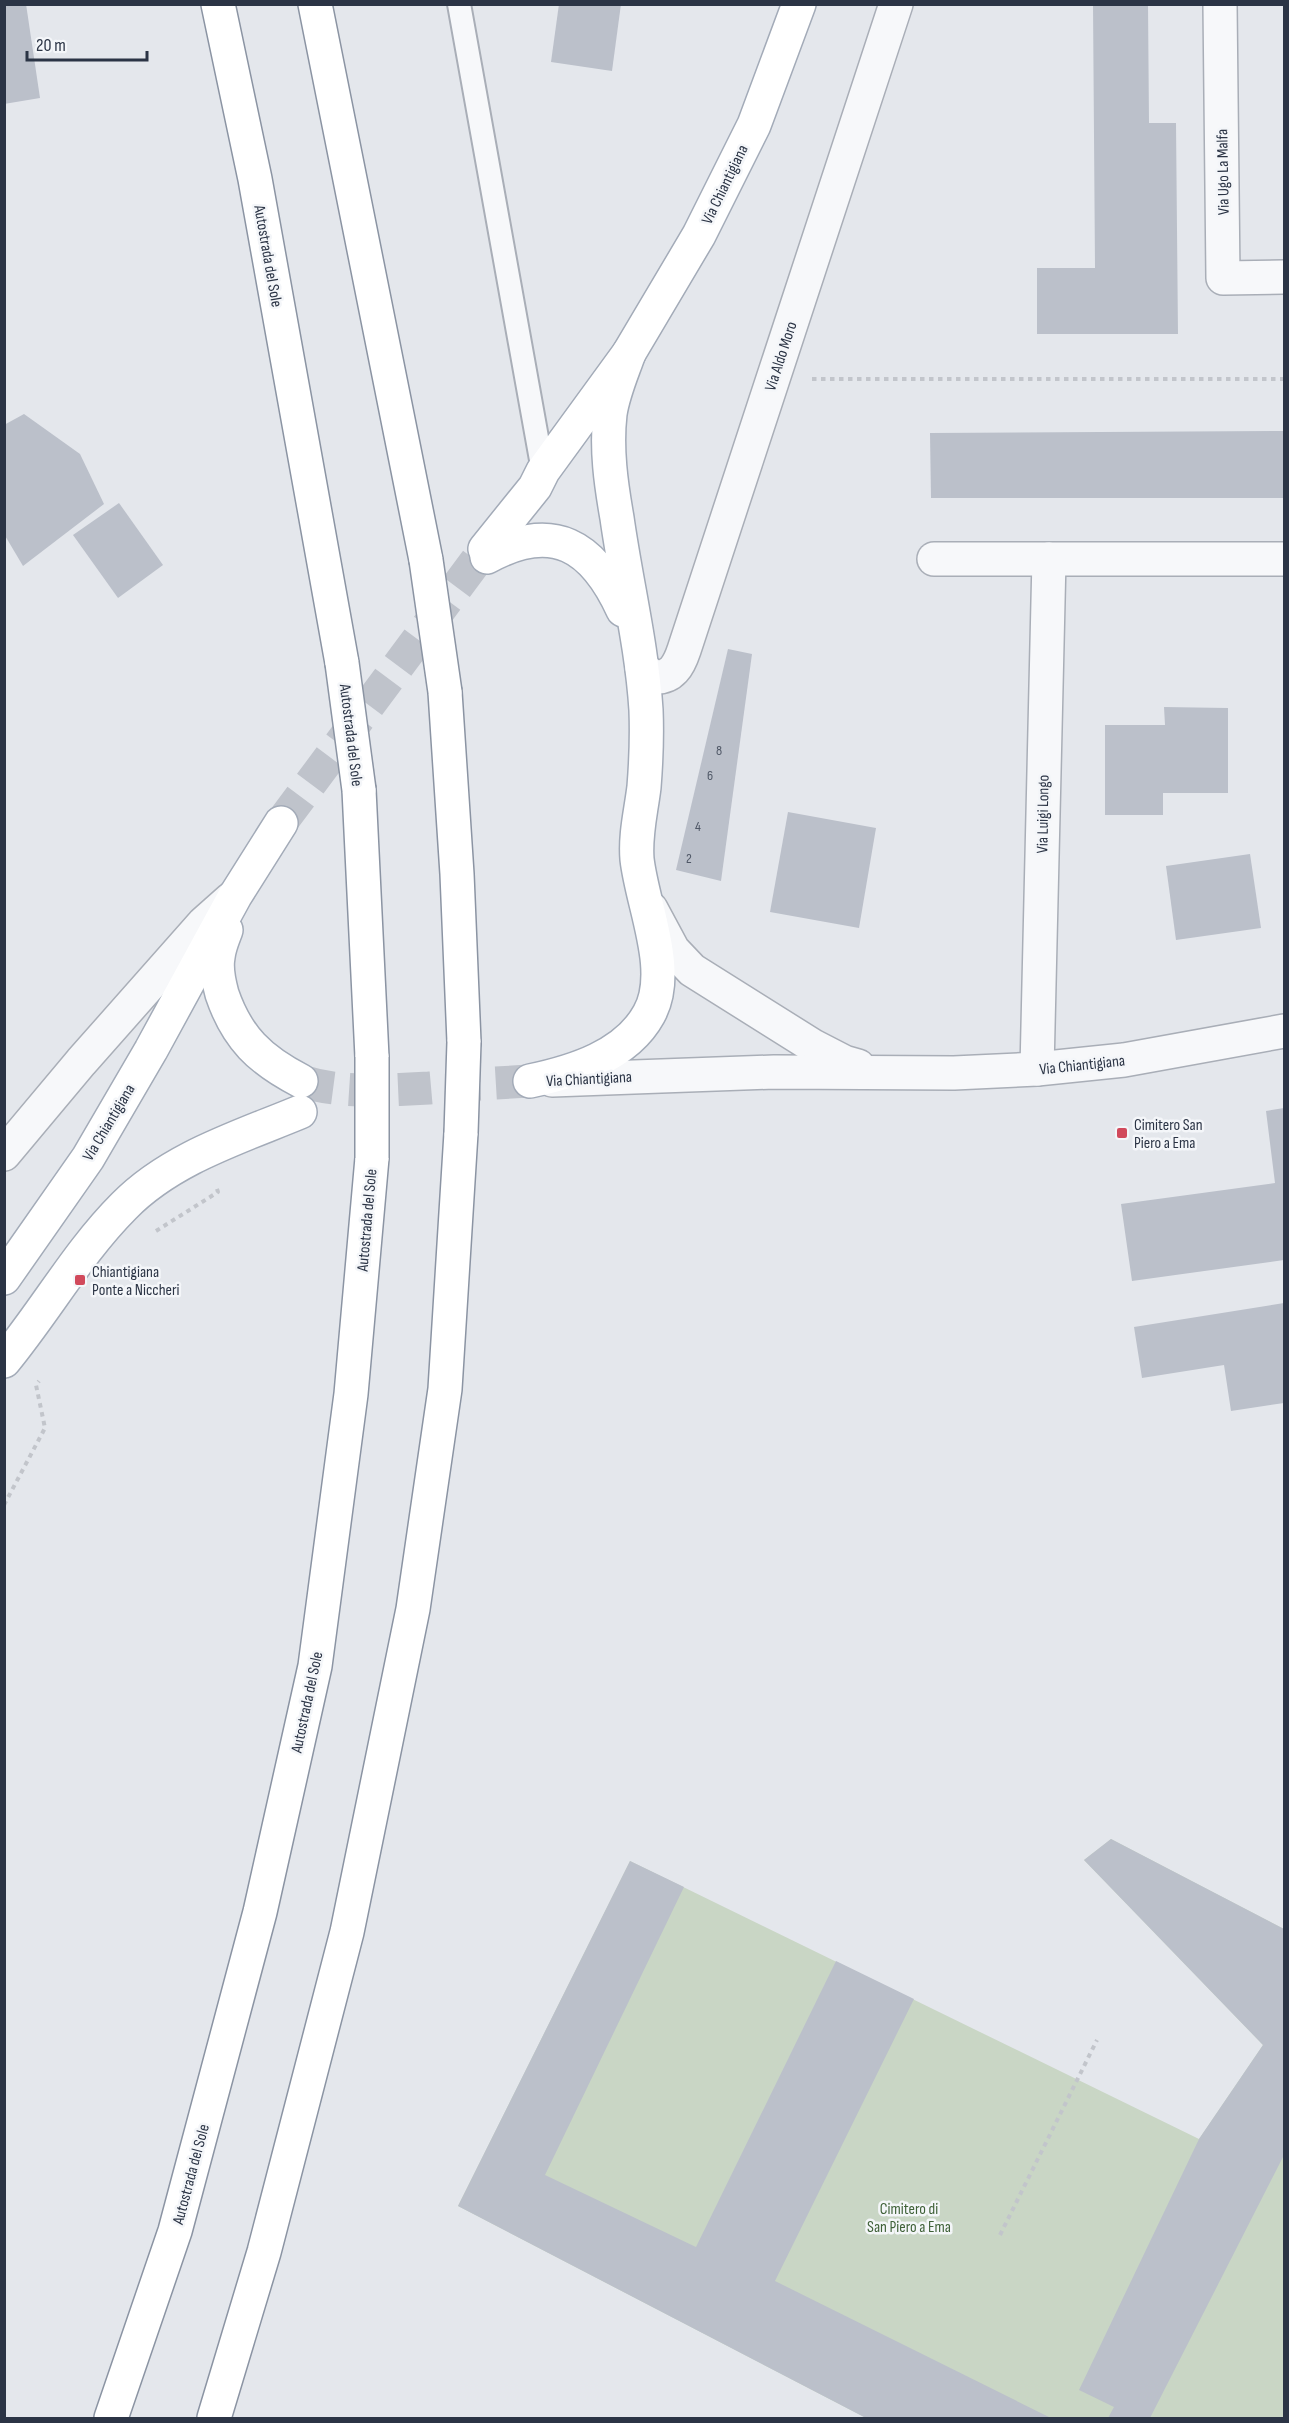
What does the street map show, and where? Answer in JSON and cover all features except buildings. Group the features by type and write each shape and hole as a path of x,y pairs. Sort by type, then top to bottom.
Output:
{"main road":[{"name":"Autostrada del Sole","path":"111,2418 178,2220 260,1912 315,1666 351,1394 372,1158 372,1057 359,790 342,663 255,179 218,4"},
{"path":"214,2418 264,2252 347,1932 413,1609 445,1389 461,1133 464,1042 457,874 445,692 426,561 315,4"},
{"name":"Via Chiantigiana","path":"640,656 615,592 604,573 588,556 568,544 543,540 524,542 486,553 535,488 543,471 629,353 699,235 754,125 799,4"},
{"name":"Via Chiantigiana","path":"530,1081 555,1076 601,1057 635,1033 649,1014 657,993 658,973 636,841 644,789 646,711 640,656 621,545 608,444 611,412 629,353"},
{"name":"Via Chiantigiana","path":"4,1278 88,1158 151,1050 235,896 281,823"},
{"name":"Via Chiantigiana","path":"4,1361 76,1261 125,1205 160,1178 203,1151 301,1096 281,1070 239,1033 219,984 217,959 235,896"}],"street":[{"name":"Via Aldo Moro","path":"640,656 653,677 658,678 671,672 679,664 896,4"},
{"name":"Via Ugo La Malfa","path":"1220,4 1223,278 1284,277"},
{"path":"934,559 1284,559"},
{"name":"Via Luigi Longo","path":"1037,1069 1049,559"},
{"name":"Via Chiantigiana","path":"644,893 673,950 692,970 813,1046 844,1062 877,1072"},
{"path":"4,1154 81,1062 204,923 235,896"},
{"name":"Via Chiantigiana","path":"530,1081 670,1074 954,1073 1037,1069 1124,1060 1284,1031"}],"lane":[{"path":"459,4 543,471"}],"path":[{"path":"773,379 1284,379"},
{"path":"147,1237 218,1192 203,1151"},
{"path":"4,1505 45,1428 36,1385 42,1376"},
{"path":"1000,2235 1096,2040"}],"green space":[{"name":"Cimitero di San Piero a Ema","path":"1111,1839 1284,1929 1284,2418 866,2418 458,2206 630,1861 1199,2139 1263,2045 1084,1860"}],"tunnel":[{"path":"281,823 485,549"},
{"path":"301,1081 332,1088 364,1090 530,1081"}],"place":[{"name":"Cimitero San Piero a Ema","path":"1122,1133"},
{"name":"Chiantigiana Ponte a Niccheri","path":"80,1280"}]}
